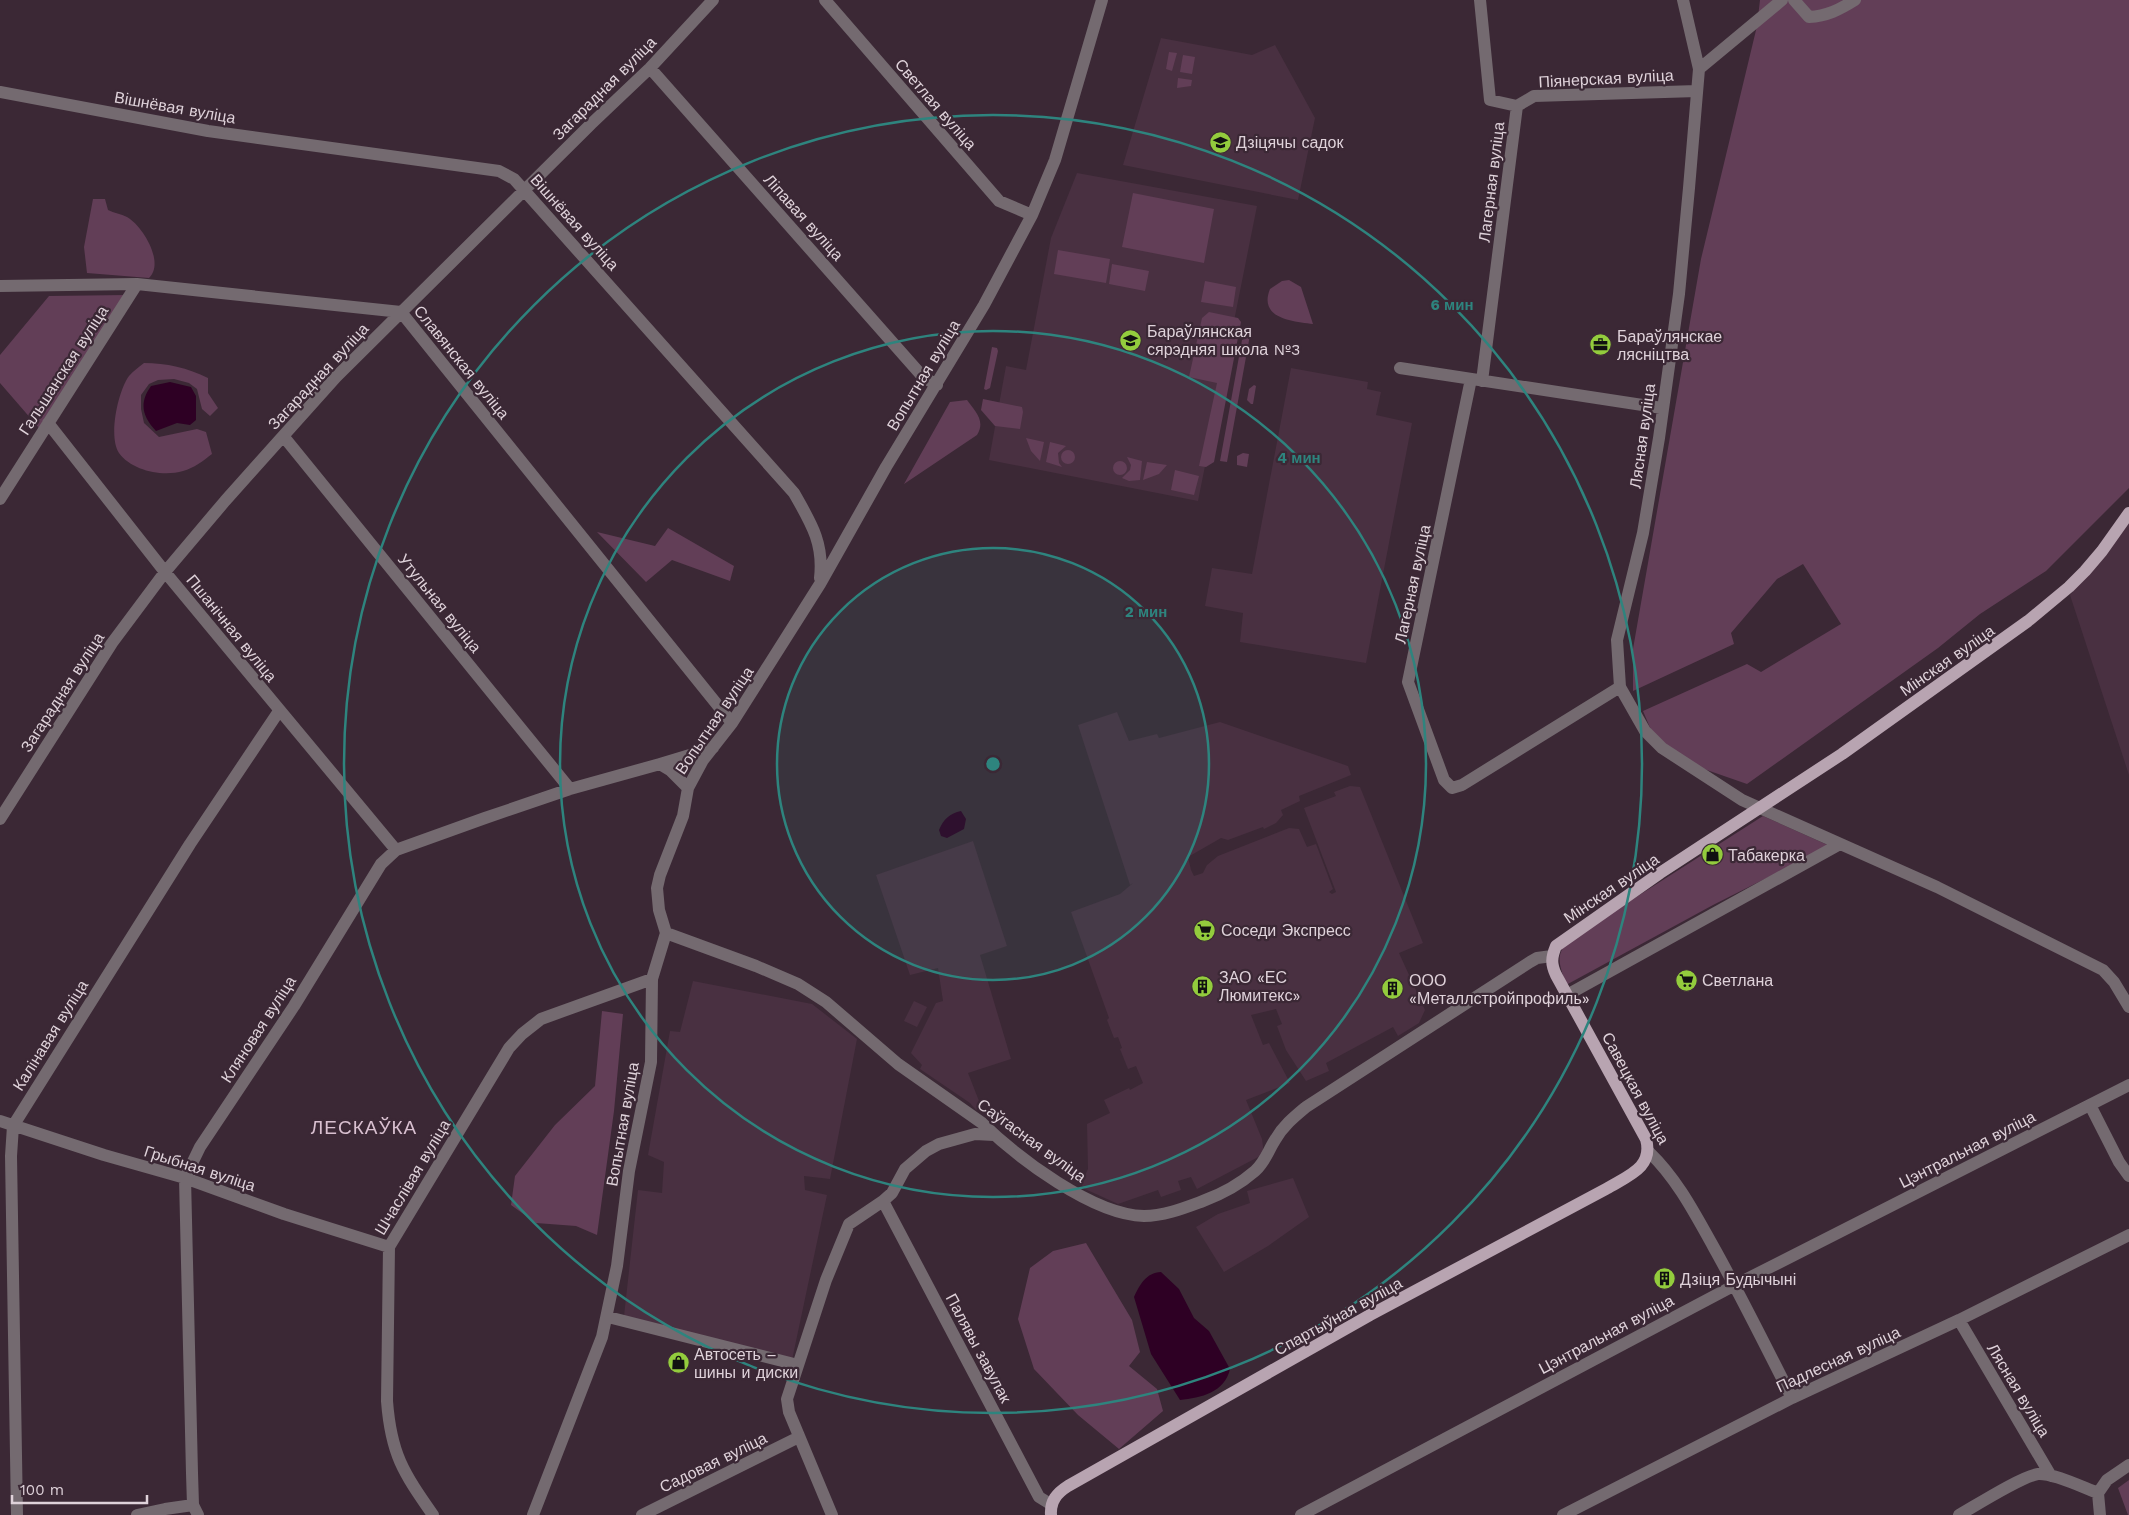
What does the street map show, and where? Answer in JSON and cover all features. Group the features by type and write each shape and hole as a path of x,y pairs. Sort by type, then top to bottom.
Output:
{"main road":[{"name":"Мінская вуліца","path":"1554,951 1660,873 1842,754 2028,621 2070,587 2085,571 2129,513"},
{"name":"Савецкая вуліца","path":"1554,951 1552,965 1646,1139 1649,1152"},
{"name":"Спартыўная вуліца","path":"1051,1510 1053,1500 1059,1492 1068,1486 1370,1315 1606,1189 1638,1169 1645,1162 1649,1152"}],"street":[{"name":"Загарадная вуліца","path":"0,819 112,643 165,572 336,377 650,68 713,0"},
{"name":"Светлая вуліца","path":"825,0 999,201 1032,215"},
{"name":"Вопытная вуліца","path":"533,1515 602,1337 608,1316 617,1266 629,1171 651,1062 652,979 666,932 659,910 657,888 660,875 683,816 688,788 703,760 732,723 820,584 886,467 984,304 1032,215 1055,160 1102,0"},
{"path":"1480,0 1490,100 1517,106"},
{"name":"Лясная вуліца","path":"1620,687 1617,640 1643,533 1679,294 1699,69 1683,0"},
{"path":"1699,69 1782,0"},
{"path":"1794,0 1809,17 1823,16 1834,12 1855,0"},
{"name":"Ліпавая вуліца","path":"650,68 924,377 937,385"},
{"name":"Піянерская вуліца","path":"1517,106 1534,96 1697,91"},
{"name":"Вішнёвая вуліца","path":"0,92 208,131 499,170 514,179 525,189 794,493 819,543 822,564 820,584"},
{"name":"Лагерная вуліца","path":"1517,106 1476,380 1408,682 1444,780 1452,788 1462,785 1620,687"},
{"name":"Славянская вуліца","path":"0,286 137,284 401,312 732,723"},
{"name":"Гальшанская вуліца","path":"0,499 137,284"},
{"path":"1400,368 1662,408"},
{"name":"Пшанічная вуліца","path":"48,423 165,572 396,850"},
{"name":"Утульная вуліца","path":"284,437 570,789"},
{"path":"1620,687 1645,731 1662,748 1742,800 1937,887 2103,970 2114,982 2129,1007"},
{"name":"Калінавая вуліца","path":"13,1126 185,852 279,711"},
{"name":"Кляновая вуліца","path":"195,1510 185,1178 200,1148 294,1006 381,864 396,850 570,789 714,748"},
{"path":"660,764 670,770 688,788"},
{"path":"1567,995 1840,844"},
{"name":"Саўгасная вуліца","path":"666,932 764,969 808,990 826,1002 898,1064 982,1123 994,1135 1046,1174 1101,1206 1130,1215 1158,1215 1173,1211 1217,1196 1244,1180 1263,1162 1283,1128 1306,1107 1530,962 1554,951"},
{"name":"Шчаслівая вуліца","path":"433,1515 400,1465 389,1424 387,1401 389,1247 509,1048 522,1034 541,1019 652,979"},
{"name":"Цэнтральная вуліца","path":"1301,1515 1735,1285 2129,1085"},
{"path":"2090,1105 2119,1162 2129,1176"},
{"name":"Грыбная вуліца","path":"0,1121 185,1178 284,1214 389,1247"},
{"path":"13,1126 17,1515"},
{"path":"832,1515 789,1412 787,1399 826,1280 849,1224 892,1193 905,1169 926,1151 939,1144 975,1134 994,1135"},
{"name":"Савецкая вуліца","path":"1649,1152 1662,1165 1684,1194 1735,1285 1792,1398"},
{"name":"Палявы завулак","path":"883,1201 1039,1496 1051,1510"},
{"name":"Падлесная вуліца","path":"1563,1515 1792,1398 1959,1320 2129,1235"},
{"path":"608,1316 798,1365"},
{"name":"Лясная вуліца","path":"1959,1320 2051,1476"},
{"name":"Садовая вуліца","path":"642,1515 800,1437"},
{"path":"2100,1515 2098,1493 2107,1480 2129,1464"},
{"path":"1959,1515 2031,1476 2039,1474 2051,1476 2098,1493"},
{"path":"136,1515 165,1509 195,1510"}],"shaded area":[{"path":"1760,0 2129,0 2129,488 2046,571 1980,614 1938,648 1747,784 1701,768 1654,737 1643,711 1747,664 1761,672 1841,624 1803,564 1777,579 1731,633 1734,644 1633,691 1633,649 1701,259 1757,26"},
{"name":"Дзіцячы садок","path":"1161,38 1252,55 1275,45 1315,118 1298,200 1123,165"},
{"path":"1169,52 1177,53 1172,71 1166,69"},
{"path":"1183,55 1195,57 1192,74 1180,72"},
{"path":"1178,78 1192,80 1191,86 1177,88"},
{"name":"Бараўлянская сярэдняя школа №3","path":"1077,173 1257,206 1198,501 989,460 1006,366 1026,370 1051,238"},
{"path":"1133,193 1214,209 1204,263 1122,247"},
{"path":"93,199 105,199 108,210 127,217 145,236 150,245 155,263 149,278 87,273 84,247"},
{"path":"1058,250 1110,259 1106,283 1054,274"},
{"path":"1112,264 1149,271 1145,291 1109,284"},
{"path":"1289,280 1301,287 1313,324 1287,320 1273,312 1269,307 1270,289 1282,281"},
{"path":"1205,281 1236,287 1233,307 1201,302"},
{"path":"127,295 39,428 0,383 0,355 49,296"},
{"path":"1209,312 1238,318 1241,322 1214,462 1206,467 1199,466 1217,383 1189,377 1202,318"},
{"path":"1250,335 1227,462 1220,461 1242,340"},
{"path":"992,347 997,348 998,351 990,388 986,390 984,389"},
{"path":"144,363 177,367 193,371 208,378 208,393 218,408 210,416 202,409 197,389 189,383 174,379 158,380 149,384 141,395 144,423 159,437 197,429 206,432 212,454 191,468 175,473 157,473 132,464 119,453 114,436 114,426 121,392 129,376"},
{"path":"1291,368 1368,382 1367,389 1381,392 1376,415 1412,423 1366,663 1240,642 1243,613 1205,606 1212,568 1252,574"},
{"path":"170,382 191,387 196,396 196,420 190,425 177,423 156,431 145,415 145,398 151,386"},
{"path":"1254,385 1256,386 1253,404 1251,404 1247,400 1249,389"},
{"path":"983,399 1022,407 1020,429 995,426 981,410"},
{"path":"967,400 980,421 977,435 904,484 950,402"},
{"path":"1026,438 1044,442 1040,461 1031,451"},
{"path":"1050,442 1066,446 1058,453 1059,463 1062,467 1046,462"},
{"path":"1065,450 1071,450 1075,457 1071,464 1065,464 1061,460 1061,454"},
{"path":"1243,453 1249,454 1247,467 1237,465 1237,456"},
{"path":"1127,457 1142,461 1140,480 1129,481 1122,478 1130,470 1131,465"},
{"path":"1117,461 1123,461 1127,468 1123,475 1117,475 1113,471 1113,465"},
{"path":"1147,462 1167,465 1159,474 1143,480"},
{"path":"1175,470 1199,476 1194,495 1171,490"},
{"path":"2129,520 2129,775 2070,595"},
{"path":"668,528 734,566 730,581 672,560 646,582 597,532 655,546"},
{"path":"1117,712 1129,741 1157,734 1159,738 1220,722 1348,766 1351,775 1299,796 1300,801 1281,810 1283,815 1276,823 1264,829 1263,827 1228,840 1221,838 1188,857 1191,870 1194,876 1203,873 1207,865 1218,856 1289,828 1299,829 1307,847 1316,844 1333,889 1329,892 1332,894 1336,892 1304,808 1336,796 1334,792 1350,786 1360,787 1423,943 1399,953 1425,1010 1419,1023 1398,1036 1393,1027 1326,1063 1329,1071 1306,1081 1286,1050 1277,1026 1282,1024 1276,1009 1251,1015 1263,1045 1269,1043 1290,1083 1246,1100 1262,1139 1264,1154 1197,1189 1191,1177 1178,1181 1181,1190 1161,1197 1158,1190 1118,1204 1085,1189 1081,1184 1088,1169 1087,1124 1110,1113 1104,1100 1143,1083 1136,1066 1128,1069 1120,1049 1122,1048 1118,1037 1114,1038 1107,1020 1109,1018 1071,912 1120,894 1133,883 1130,885 1078,725"},
{"path":"961,811 966,819 964,829 947,838 941,836 939,830 945,820 953,813"},
{"path":"1763,816 1830,846 1713,905 1566,985 1560,966 1560,956 1561,951 1569,940"},
{"path":"973,841 1007,946 980,955 1011,1059 968,1073 981,1106 976,1110 970,1103 920,1069 922,1065 911,1053 936,1003 943,1001 938,968 910,975 876,875"},
{"path":"693,981 812,1004 857,1039 830,1179 804,1176 805,1190 827,1195 792,1360 624,1316 638,1190 662,1193 664,1162 648,1155 670,1031 680,1032"},
{"path":"914,1001 927,1007 917,1027 904,1021"},
{"path":"602,1011 623,1014 614,1111 597,1235 576,1226 536,1223 511,1205 515,1176 555,1125 595,1086"},
{"path":"1293,1178 1309,1217 1268,1246 1224,1272 1196,1227 1218,1214 1250,1203 1247,1191"},
{"path":"1086,1243 1132,1320 1140,1352 1129,1366 1157,1389 1163,1411 1119,1449 1078,1415 1034,1369 1018,1319 1030,1268 1053,1251"},
{"path":"1161,1272 1179,1289 1194,1318 1209,1331 1230,1369 1227,1377 1218,1388 1196,1398 1180,1400 1151,1354 1134,1297 1147,1277"},
{"path":"2129,1480 2129,1515 2128,1515 2118,1488"}],"place":[{"name":"Дзіцячы садок","path":"1220,142"},
{"name":"Бараўлянская сярэдняя школа №3","path":"1131,340"},
{"name":"Бараўлянскае лясніцтва","path":"1601,345"},
{"name":"Табакерка","path":"1712,855"},
{"name":"Соседи Экспресс","path":"1205,930"},
{"name":"Светлана","path":"1686,980"},
{"name":"ЗАО «ЕС Люмитекс»","path":"1203,986"},
{"name":"ООО «Металлстройпрофиль»","path":"1393,989"},
{"name":"Дзіця Будычыні","path":"1664,1279"},
{"name":"Автосеть – шины и диски","path":"678,1363"}],"district":[{"name":"ЛЕСКАЎКА","path":"364,1127"}]}
